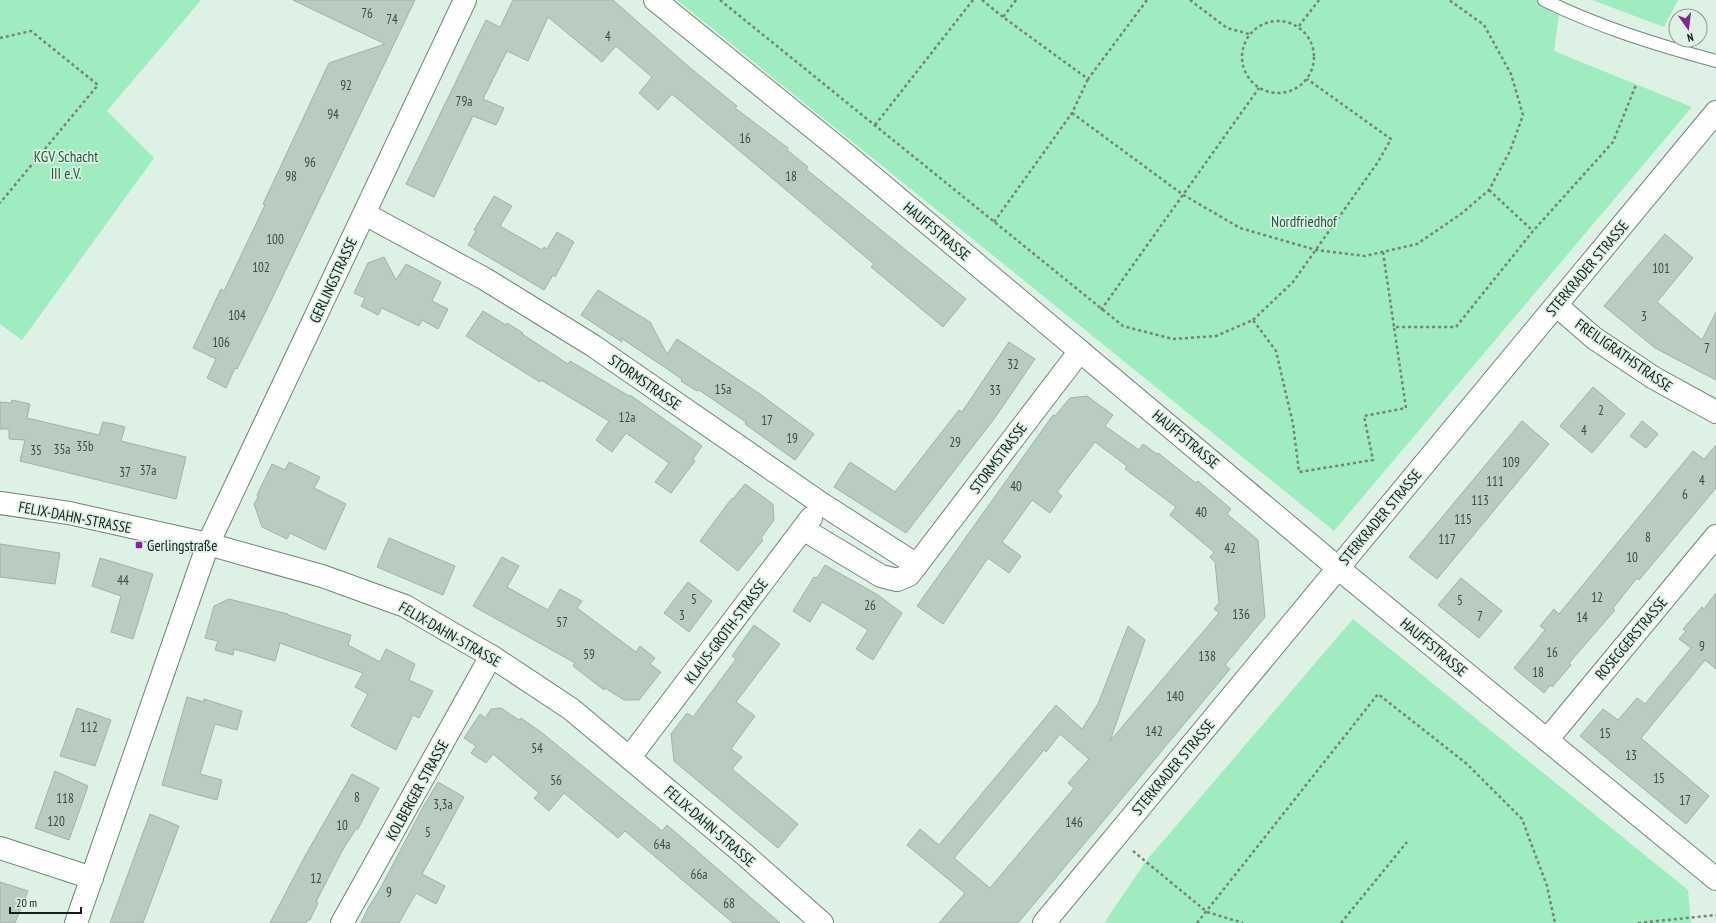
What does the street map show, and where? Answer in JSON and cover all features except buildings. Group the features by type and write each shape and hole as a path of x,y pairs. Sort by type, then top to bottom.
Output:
{"street":[{"name":"GERLINGSTRASSE","path":"76,923 208,544 465,0"},
{"name":"HAUFFSTRASSE","path":"655,0 843,152 1338,568 1716,879"},
{"name":"STERKRADER STRASSE","path":"1044,923 1716,112"},
{"name":"STORMSTRASSE","path":"365,214 485,279 592,345 822,504 917,566"},
{"name":"FREILIGRATHSTRASSE","path":"1556,305 1594,338 1654,378 1716,412"},
{"name":"STORMSTRASSE","path":"803,529 881,576 897,580 909,575 1080,351"},
{"name":"FELIX-DAHN-STRASSE","path":"0,503 70,513 208,544 322,576 404,606 491,656 571,709 630,757 822,923"},
{"name":"KLAUS-GROTH-STRASSE","path":"630,757 822,504"},
{"name":"ROSEGGERSTRASSE","path":"1547,740 1716,536"},
{"name":"KOLBERGER STRASSE","path":"342,923 491,656"},
{"path":"0,848 92,878"}],"lane":[{"path":"1544,0 1567,12 1653,44 1716,61"}],"path":[{"path":"720,0 1101,310 1123,326 1173,339 1216,336 1253,320 1293,282 1378,162 1391,139 1307,79"},
{"path":"725,4 728,0"},
{"path":"875,126 973,0"},
{"path":"982,0 1088,79"},
{"path":"1003,17 1016,0"},
{"path":"994,222 1072,113 1088,79 1147,0"},
{"path":"1190,0 1227,28 1249,34"},
{"path":"1299,26 1319,0"},
{"path":"1072,113 1182,194 1240,228 1316,250 1365,256 1417,244 1461,214 1489,190 1510,151 1523,115 1511,74 1484,25 1448,0"},
{"path":"1278,20 1299,26 1313,45 1314,57 1312,69 1307,79 1298,87 1287,92 1276,93 1259,88 1247,76 1242,66 1241,54 1249,34 1257,27 1267,22 1278,20"},
{"path":"0,38 31,31 98,85 0,203"},
{"path":"1394,327 1456,326 1533,231 1613,142 1636,85"},
{"path":"1101,310 1182,194 1259,88"},
{"path":"1489,190 1533,231"},
{"path":"1253,320 1276,351 1293,424 1298,472 1374,460 1364,416 1406,408 1383,252"},
{"path":"1197,923 1378,694 1467,764 1522,819 1547,886 1555,923"},
{"path":"1116,837 1207,912 1243,923"},
{"path":"1341,923 1407,842"},
{"path":"1638,923 1716,915"}],"green space":[{"name":"KGV Schacht III e.V.","path":"0,0 201,0 107,111 154,158 22,340 0,324"},
{"name":"Nordfriedhof","path":"677,0 1561,0 1554,51 1692,107 1334,531"},
{"path":"1592,0 1678,0 1674,8 1668,8 1668,19 1664,27"},
{"path":"1353,619 1688,890 1691,923 1104,923 1146,861"}],"place":[{"name":"Gerlingstraße","path":"139,545"}]}
